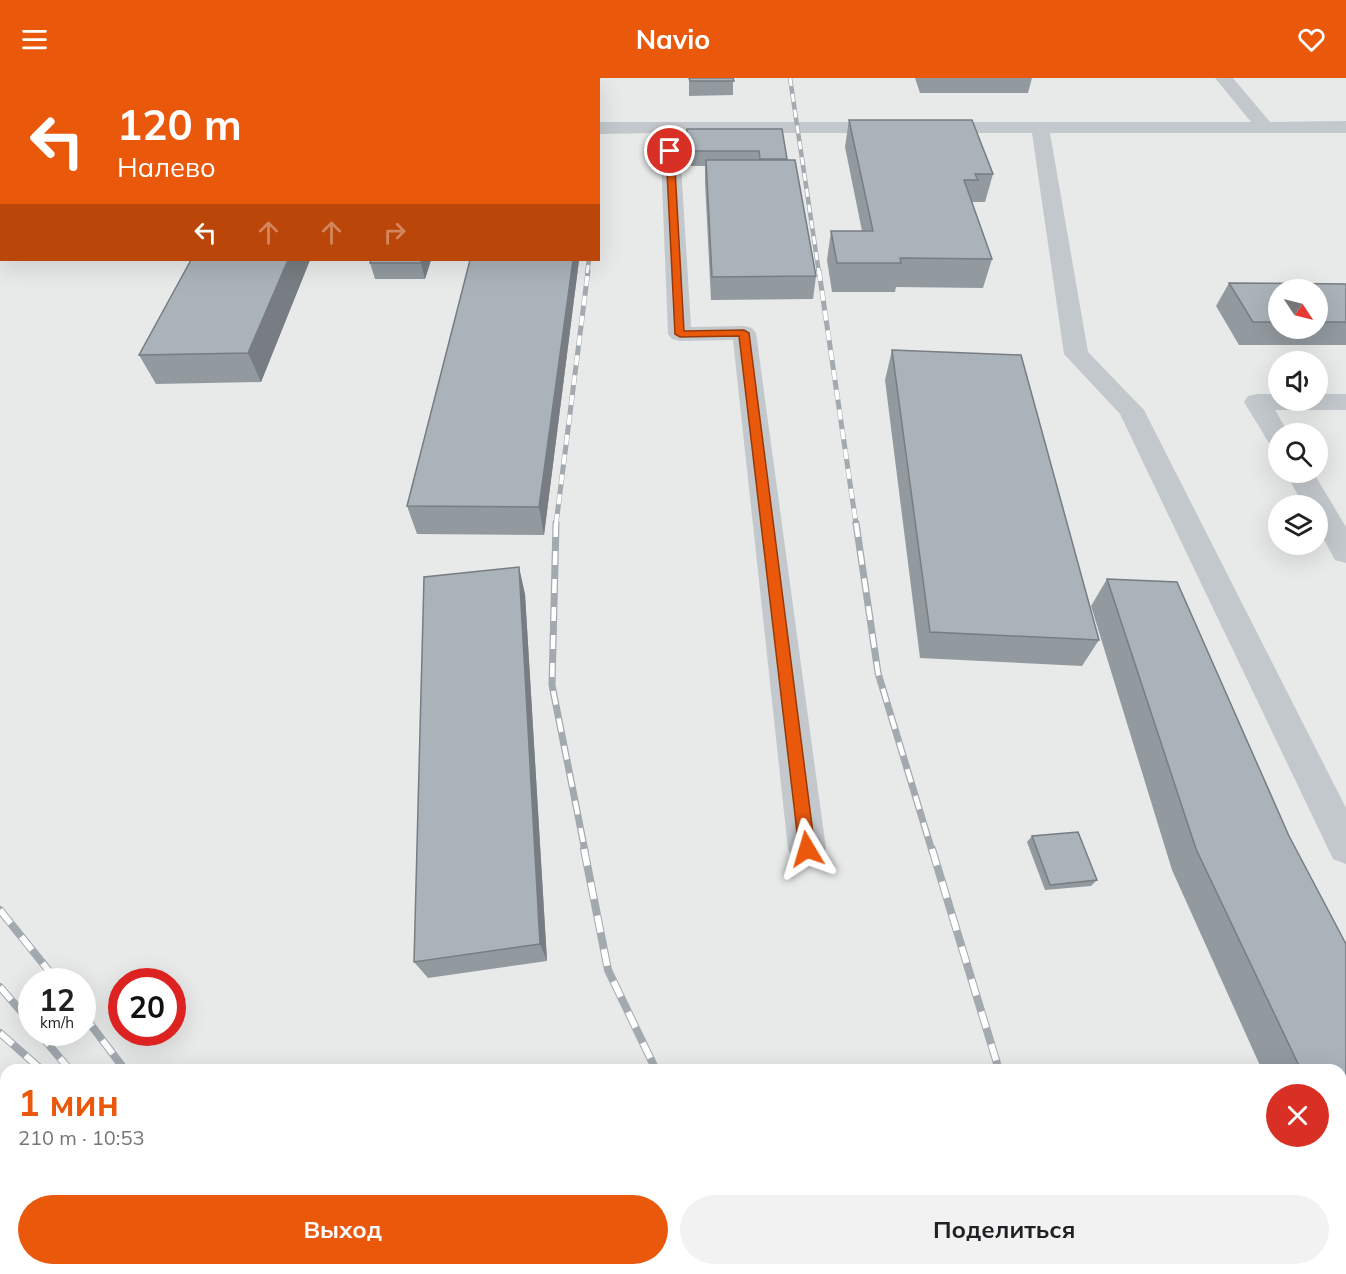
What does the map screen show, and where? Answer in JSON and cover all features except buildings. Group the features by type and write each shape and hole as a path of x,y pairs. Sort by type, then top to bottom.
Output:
{"lane":[{"path":"1224,78 1264,127"},
{"path":"600,128 1346,127"},
{"path":"669,128 680,334 744,333 807,849"},
{"path":"1040,128 1076,354 1131,410 1346,847"},
{"path":"1270,423 1257,402 1346,402"},
{"path":"1305,483 1346,552"}],"shaded area":[{"path":"600,78 1346,78 1346,1064 0,1064 0,261 600,261"}],"railway":[{"path":"790,78 819,273"},
{"path":"587,273 589,261"},
{"path":"556,524 588,271"},
{"path":"819,271 856,524"},
{"path":"556,523 552,685 585,851"},
{"path":"856,523 878,673 932,851"},
{"path":"584,849 608,970 653,1064"},
{"path":"932,849 997,1064"},
{"path":"0,910 47,968"},
{"path":"0,987 18,1008"},
{"path":"96,1032 120,1064"},
{"path":"0,1033 35,1064"},
{"path":"50,1046 65,1064"}],"route":[{"path":"670,151 680,334 744,333 807,849"}]}
